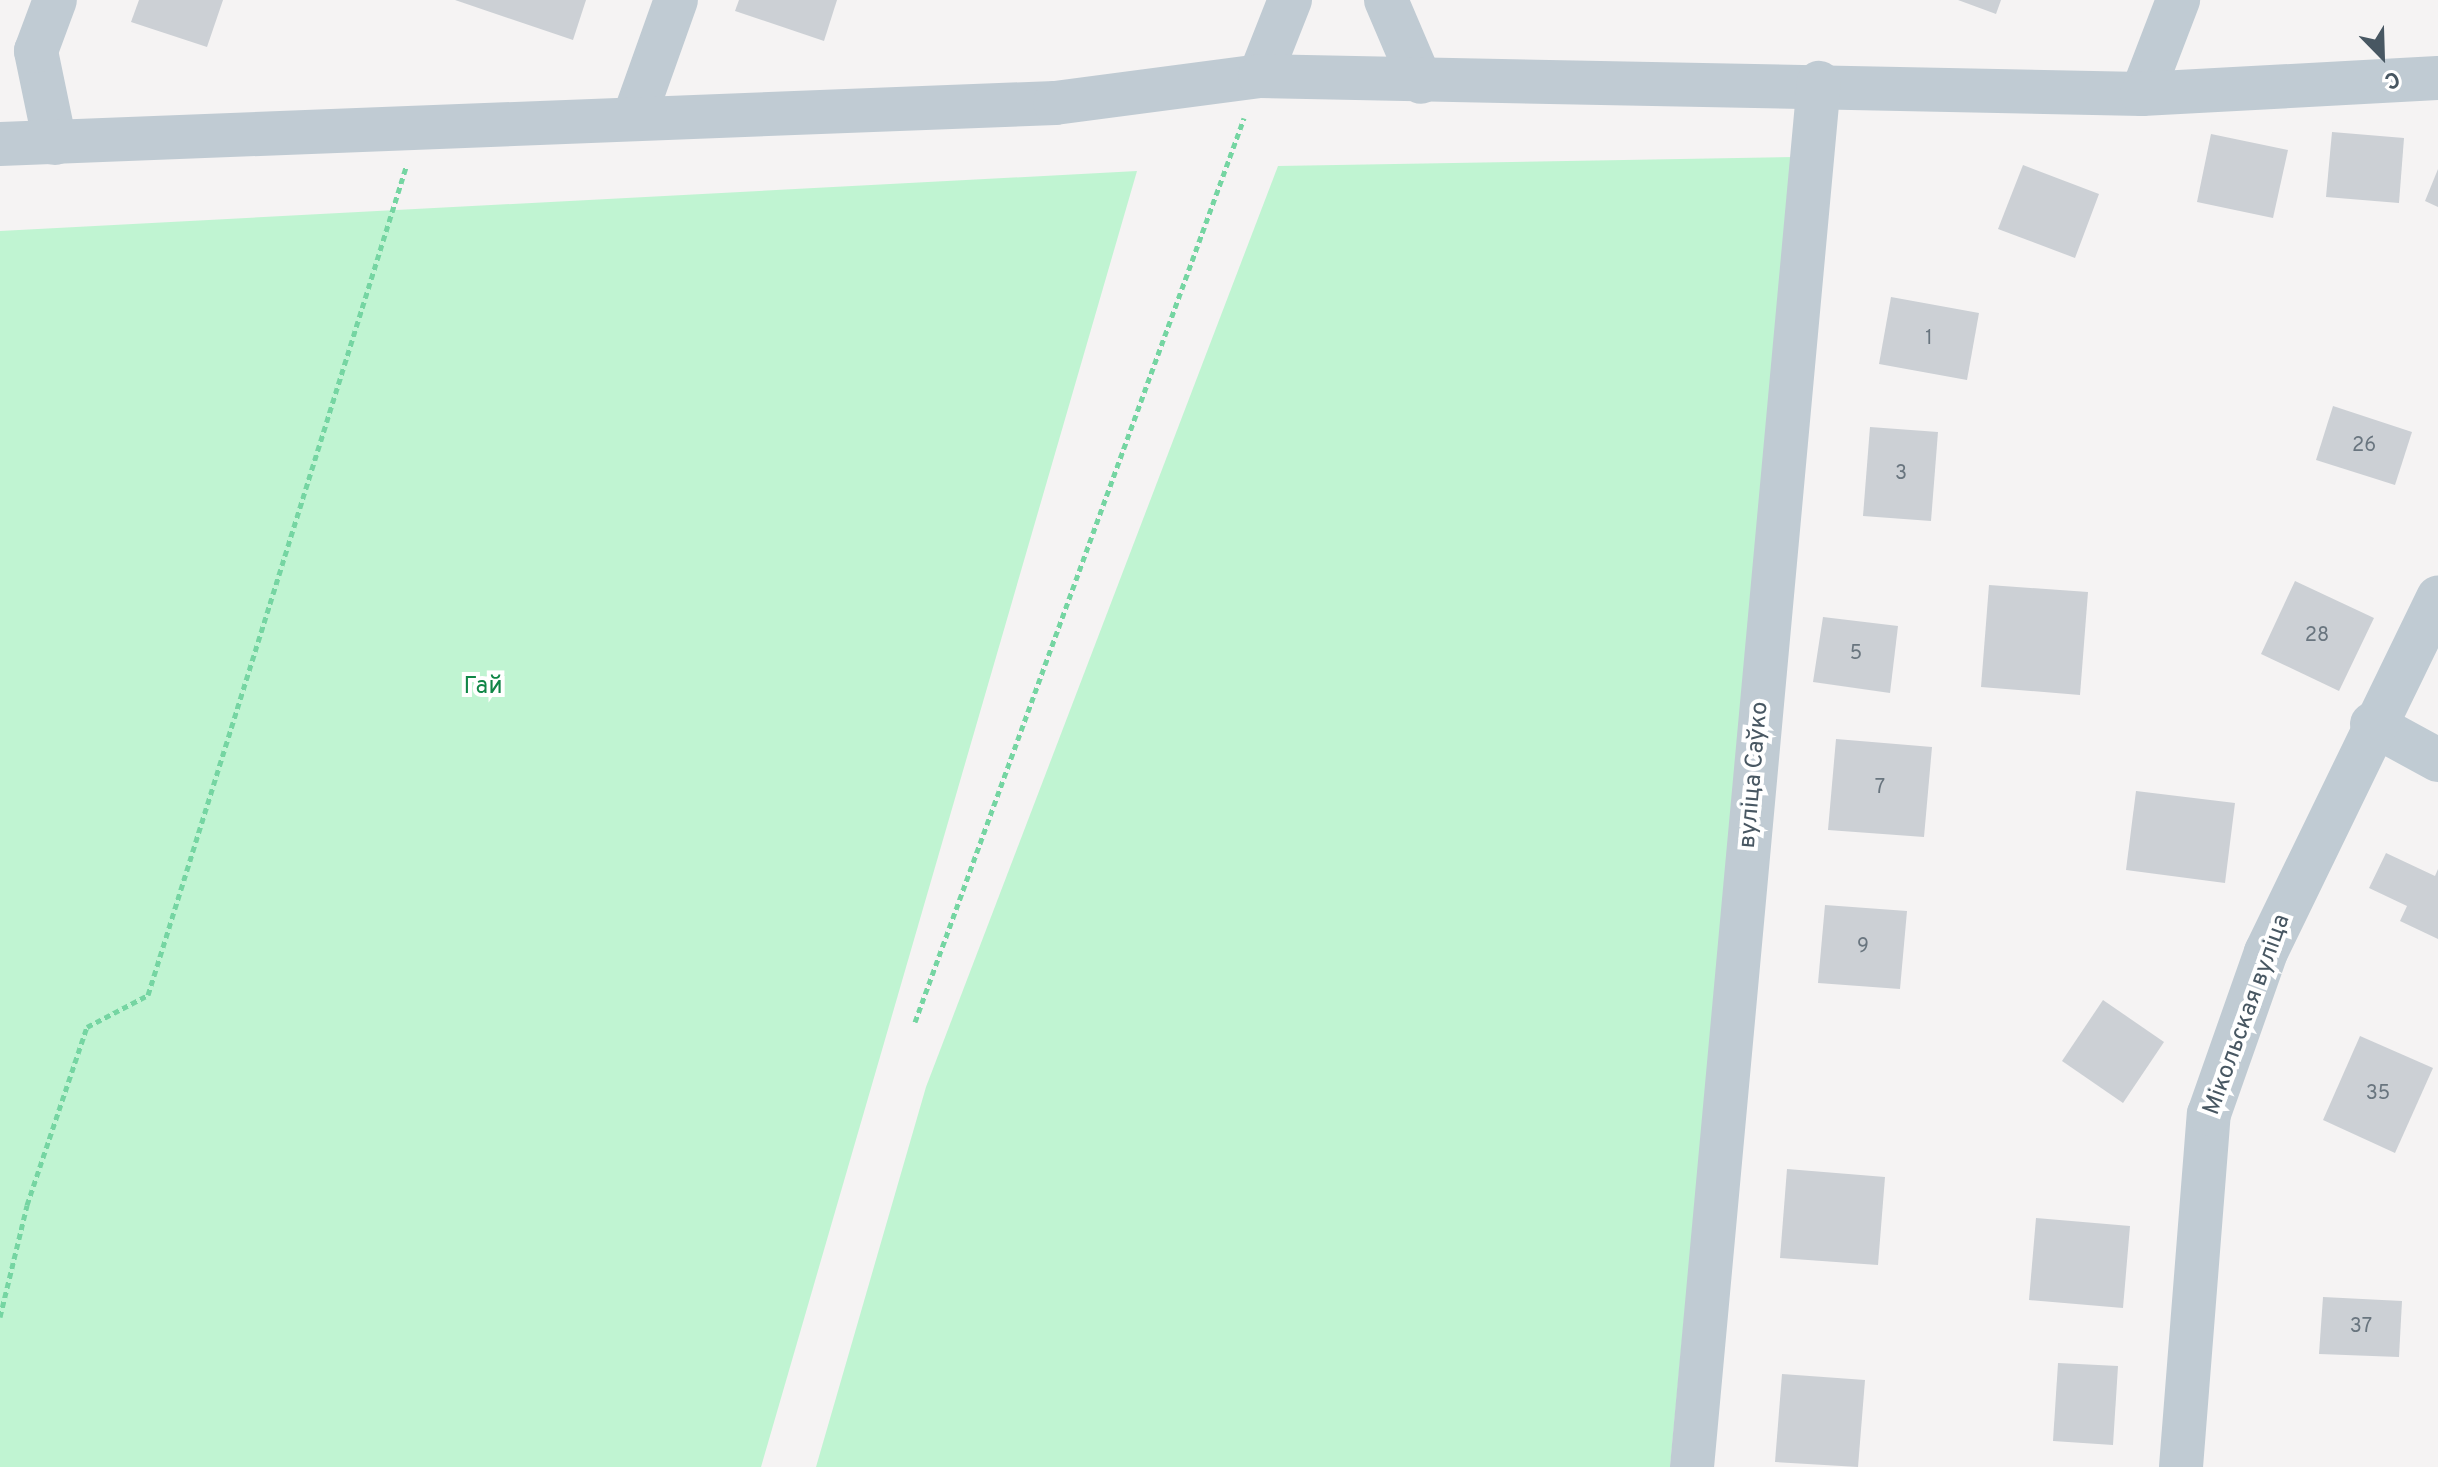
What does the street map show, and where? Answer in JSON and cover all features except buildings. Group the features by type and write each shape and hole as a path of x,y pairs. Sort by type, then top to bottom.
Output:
{"street":[{"path":"55,0 36,51 55,143"},
{"path":"635,115 676,0"},
{"path":"1260,76 1290,0"},
{"path":"1386,0 1421,82"},
{"path":"2142,94 2178,0"},
{"path":"0,144 635,115 1055,103 1260,76 1421,82 1819,83 2142,94 2438,78"},
{"name":"вуліца Саўко","path":"1692,1467 1819,83"},
{"name":"Мікольская вуліца","path":"2181,1467 2209,1114 2266,952 2372,724 2438,597"},
{"path":"2372,724 2438,760"}],"path":[{"path":"915,1022 1260,76"},
{"path":"0,1317 27,1205 87,1027 148,995 419,126"}],"green space":[{"path":"1795,157 1670,1467 816,1467 926,1087 1278,166"},
{"name":"Гай","path":"1137,171 761,1467 0,1467 0,231"}]}
